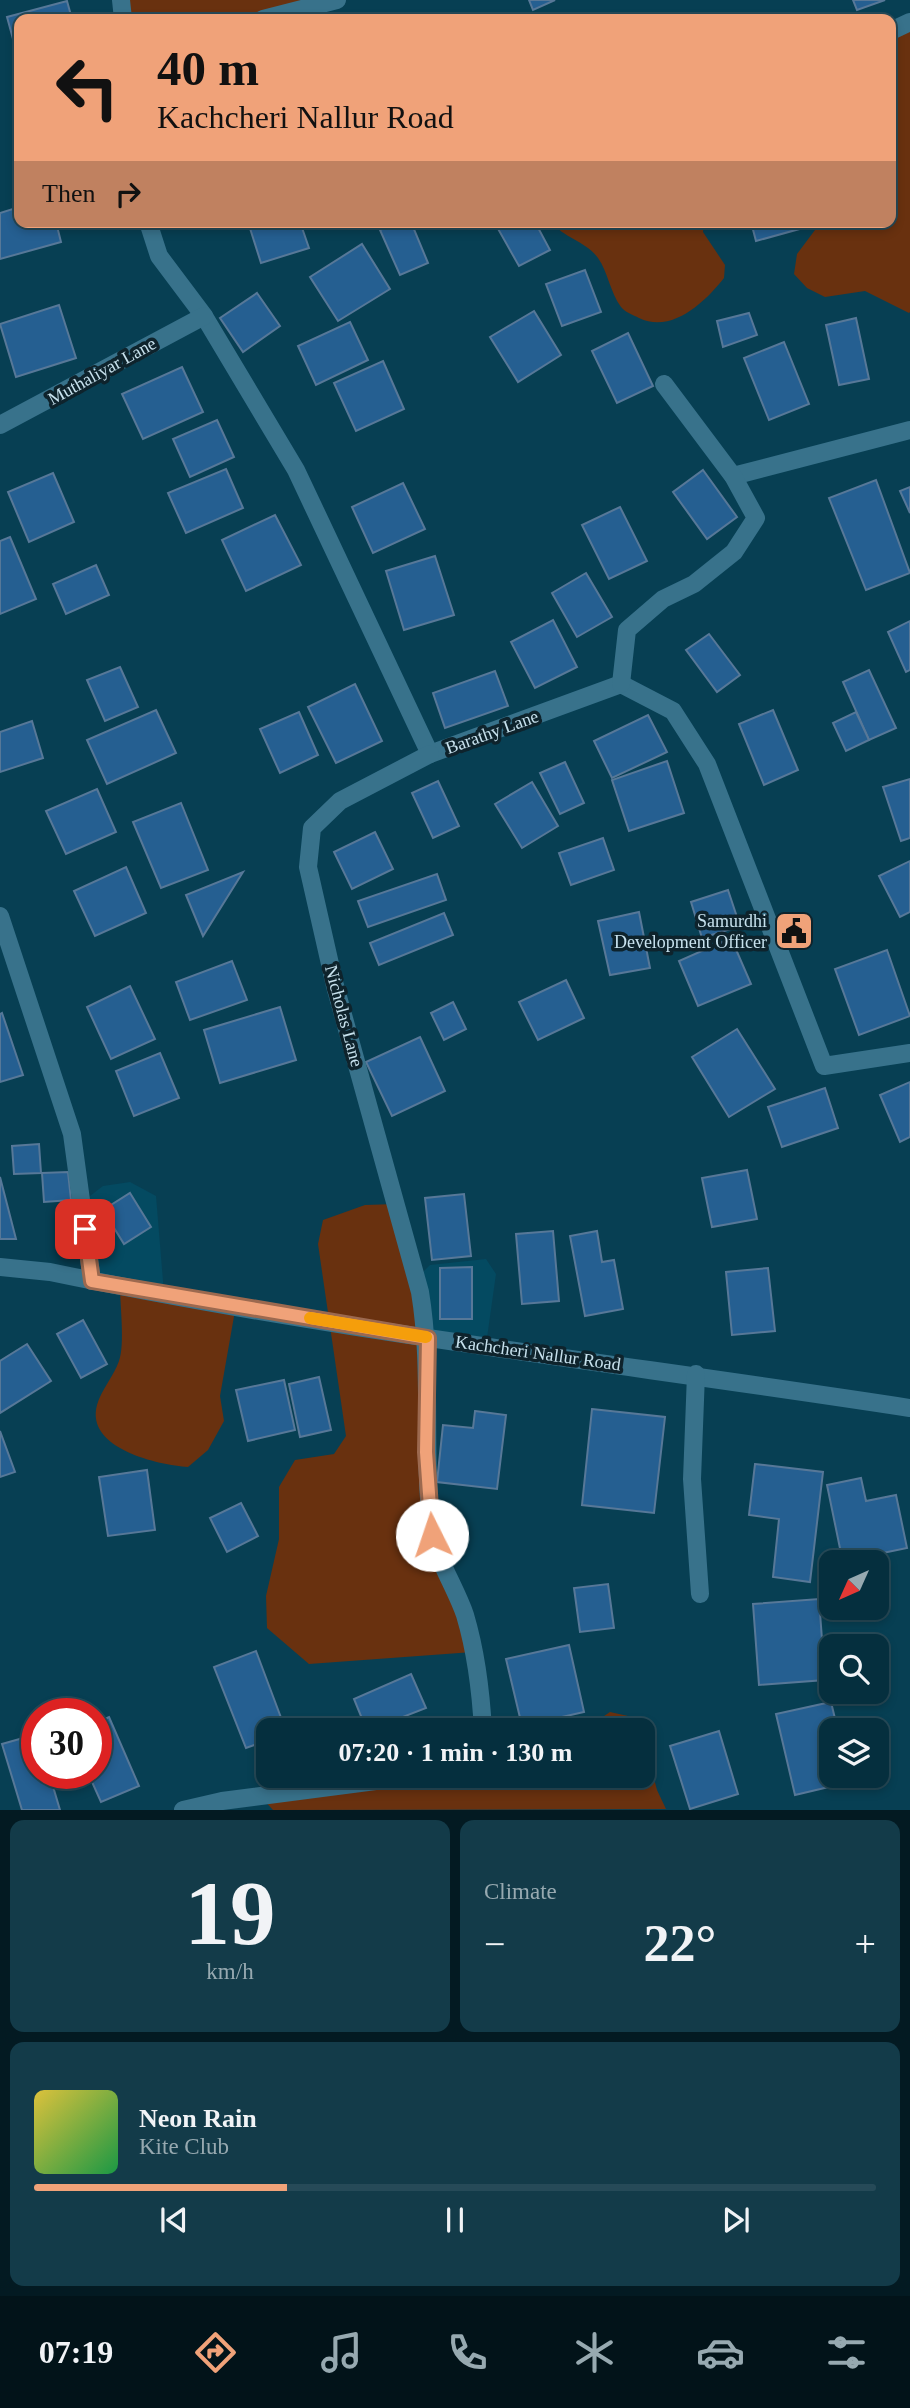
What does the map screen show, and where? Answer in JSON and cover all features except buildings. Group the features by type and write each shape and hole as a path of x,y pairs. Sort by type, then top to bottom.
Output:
{"street":[{"path":"282,14 337,0"},
{"name":"Barathy Lane","path":"150,228 159,256 204,316 296,470 430,754 621,684"},
{"name":"Muthaliyar Lane","path":"0,425 204,316"},
{"path":"664,384 733,476 756,518 734,552 694,584 663,599 627,630 621,684 673,711 707,764 824,1066 910,1053"},
{"path":"733,476 910,430"},
{"name":"Nicholas Lane","path":"430,754 340,801 312,828 308,867 335,986 420,1292 428,1338 426,1452 432,1535 465,1616 480,1688 482,1718"},
{"path":"0,916 72,1134 92,1281"},
{"name":"Kachcheri Nallur Road","path":"0,1267 428,1338 696,1374 910,1408"},
{"path":"696,1374 692,1479 700,1594"},
{"path":"183,1810 222,1801 322,1788"}],"shaded area":[{"path":"121,0 337,0 282,14 122,14"},
{"path":"910,22 909,313 865,291 825,297 807,288 794,274 797,254 816,228 896,228 896,29"},
{"path":"558,228 703,228 703,232 725,265 724,278 707,297 687,313 664,322 651,322 621,307 598,258 581,243"},
{"path":"130,1182 156,1196 164,1293 92,1281 81,1203 103,1186"},
{"path":"396,1204 420,1292 432,1535 473,1652 309,1664 267,1628 266,1596 279,1539 279,1487 295,1460 334,1454 346,1436 318,1244 323,1220 365,1205"},
{"path":"486,1259 496,1274 486,1345 428,1338 417,1278 430,1265"},
{"path":"120,1286 236,1305 220,1396 224,1421 208,1450 188,1467 160,1463 127,1452 102,1433 96,1420 99,1399 117,1367 121,1354"},
{"path":"610,1712 630,1718 601,1718"},
{"path":"655,1782 666,1809 273,1810 261,1797 327,1788 655,1788"}],"slow traffic":[{"path":"310,1318 426,1337"}],"place":[{"name":"Samurdhi Development Officer","path":"794,931"}],"route":[{"path":"85,1229 92,1281 428,1338 426,1452 432,1535"}]}
